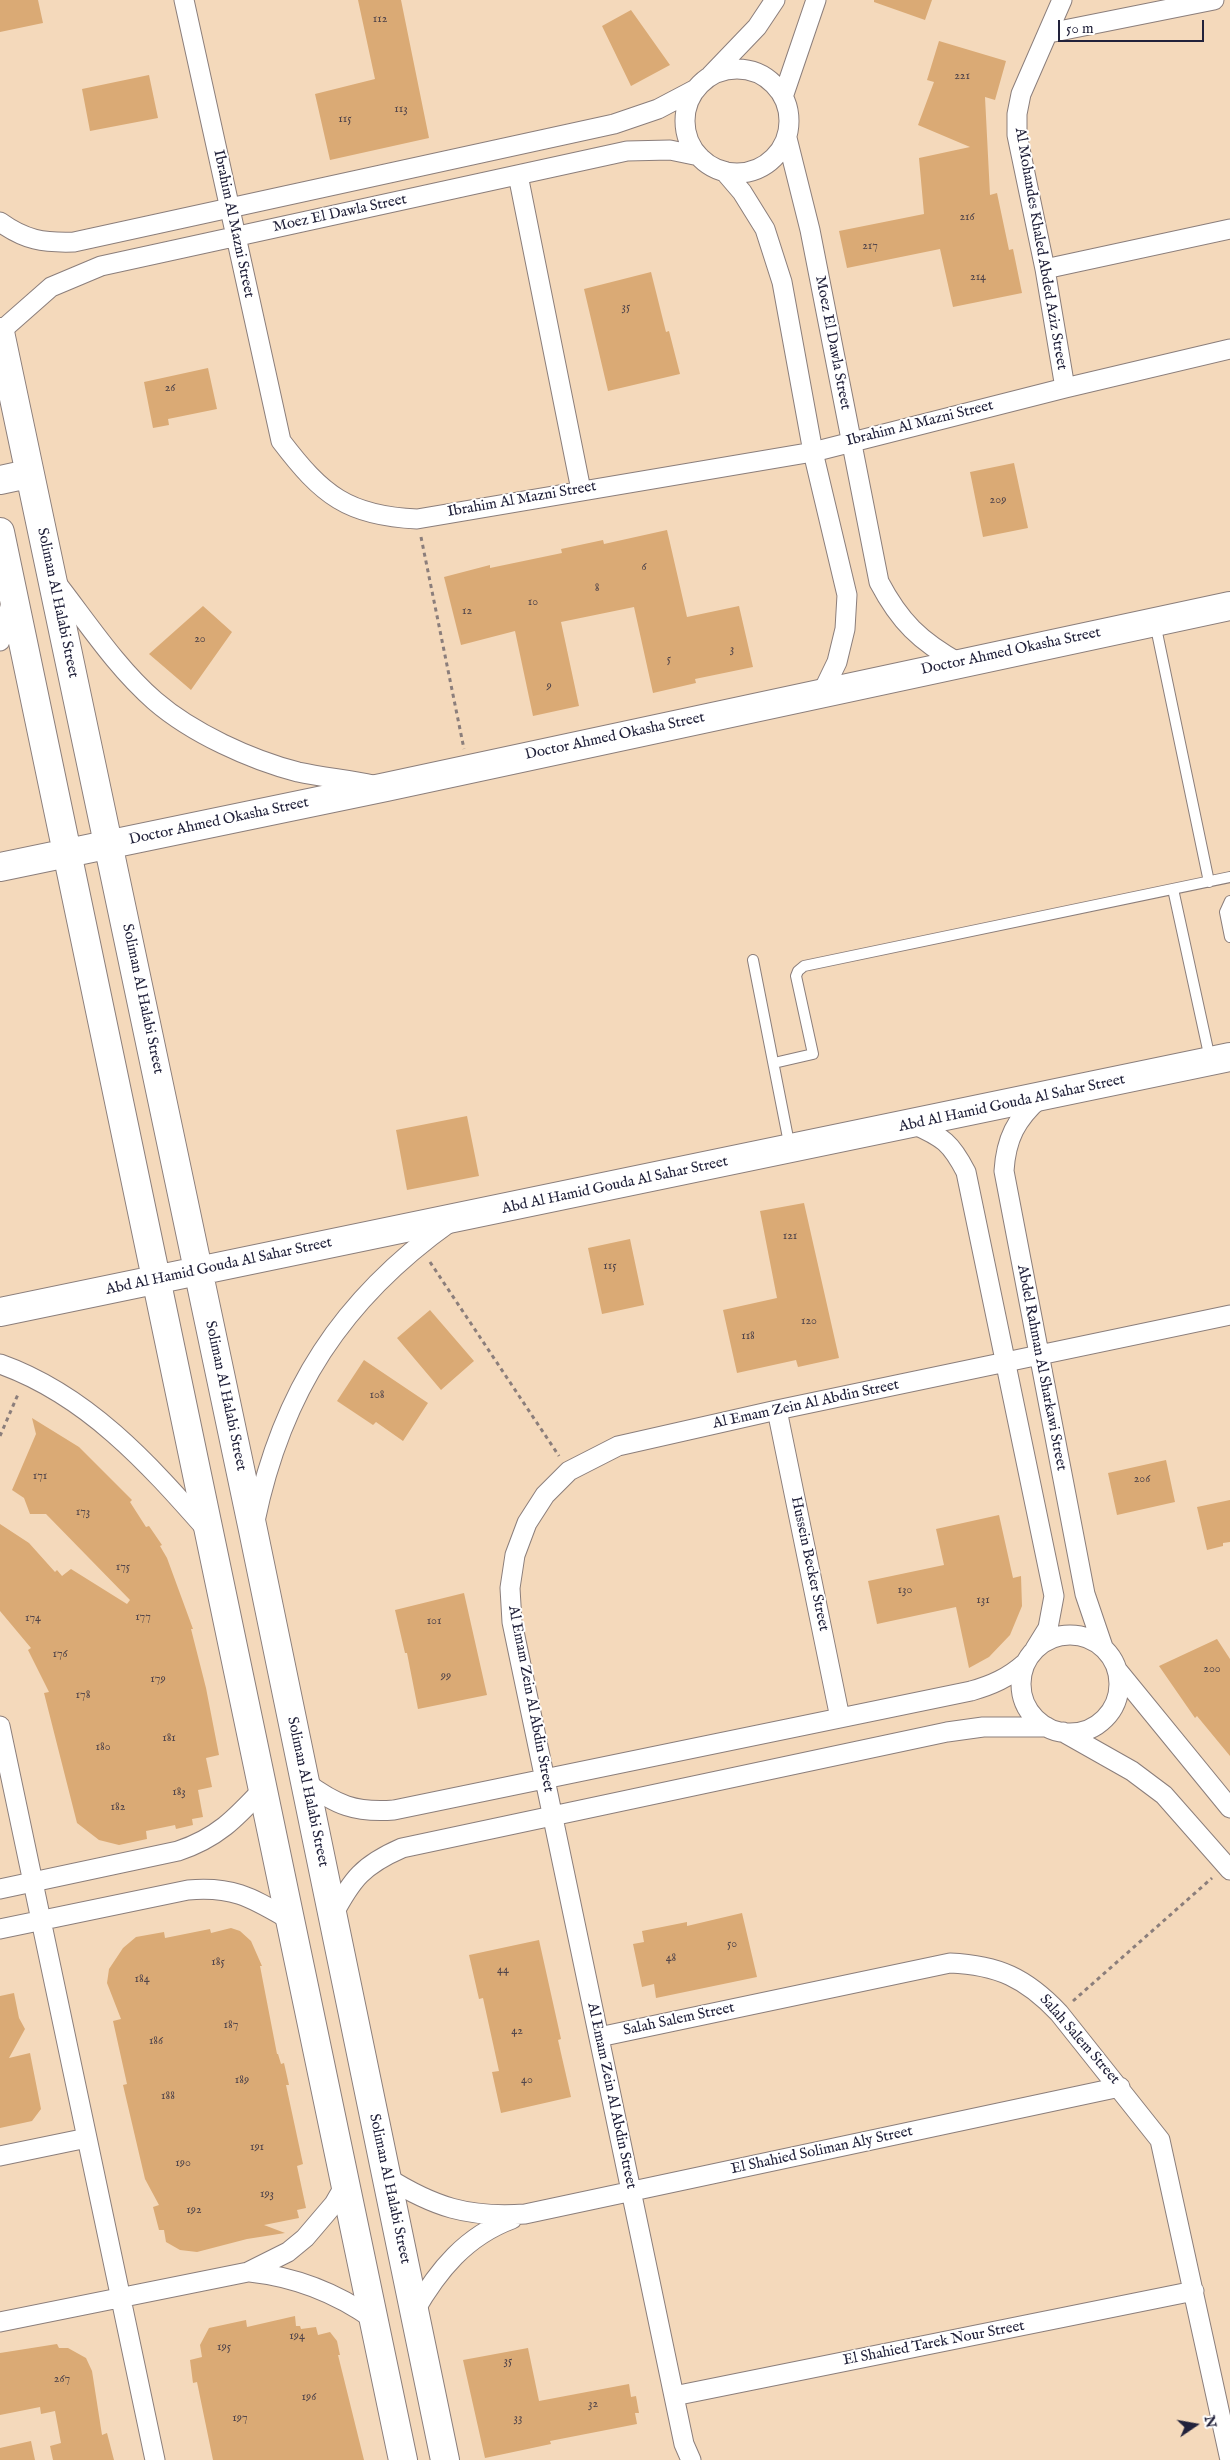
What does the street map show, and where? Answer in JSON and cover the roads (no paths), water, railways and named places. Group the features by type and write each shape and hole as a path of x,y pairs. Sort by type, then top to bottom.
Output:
{"street":[{"name":"Ibrahim Al Mazni Street","path":"184,0 280,441 303,470 333,497 354,508 385,518 417,519 813,452 1065,388 1230,349"},
{"name":"Moez El Dawla Street","path":"0,222 23,236 46,243 74,242 614,124 658,109 703,83 757,27 775,0"},
{"path":"783,97 816,0"},
{"name":"Al Mohandes Khaled Abded Aziz Street","path":"1062,0 1021,94 1017,114 1017,135 1045,269 1065,388"},
{"path":"1049,33 1214,0"},
{"path":"742,69 758,74 772,83 783,97 788,113 788,138 772,160 758,169 741,173 724,171 710,166 690,144 685,116 689,102 703,83 725,70 742,69"},
{"name":"Moez El Dawla Street","path":"788,138 810,230 879,582 893,608 911,630 934,649 959,663"},
{"name":"Moez El Dawla Street","path":"0,332 51,287 101,266 627,151 670,150 699,156"},
{"path":"724,171 753,208 765,230 782,282 813,452 847,595 845,630 839,654 822,693"},
{"path":"518,175 581,490"},
{"path":"1045,269 1230,229"},
{"name":"Soliman Al Halabi Street","path":"0,332 28,474 109,844 253,1530 445,2460"},
{"path":"0,480 28,474"},
{"path":"0,532 403,2460"},
{"path":"50,574 123,668 156,701 197,730 247,755 297,771 386,787"},
{"path":"0,641 13,596"},
{"name":"Doctor Ahmed Okasha Street","path":"0,867 386,787 1230,606"},
{"name":"Abd Al Hamid Gouda Al Sahar Street","path":"0,1312 791,1150 1220,1059"},
{"name":"Abdel Rahman Al Sharkawi Street","path":"1040,1098 1024,1112 1012,1130 1005,1150 1004,1171 1085,1594 1103,1647"},
{"path":"913,1124 936,1134 954,1150 966,1172 1054,1596 1048,1628 1030,1656 1022,1677 1022,1692 1027,1706 1036,1718 1132,1771 1164,1795 1228,1868"},
{"path":"253,1530 263,1482 278,1436 298,1392 317,1359 350,1312 382,1276 418,1245 455,1219"},
{"name":"Al Emam Zein Al Abdin Street","path":"691,2460 684,2444 512,1622 510,1588 515,1555 527,1523 545,1495 569,1471 618,1446 777,1410 1230,1316"},
{"path":"0,1364 52,1389 95,1417 129,1445 208,1530"},
{"name":"Hussein Becker Street","path":"777,1410 840,1718"},
{"path":"305,1782 325,1797 347,1807 370,1812 394,1810 991,1686 1009,1677 1051,1638 1069,1634 1087,1637 1103,1647 1112,1658 1118,1671 1230,1808"},
{"path":"233,1647 274,1638"},
{"path":"333,1916 358,1875 377,1858 402,1848 947,1732 983,1727 1079,1732 1094,1726 1107,1716 1115,1703 1119,1687 1118,1671"},
{"path":"0,1726 154,2460"},
{"path":"0,1890 178,1851 202,1843 223,1830 263,1790"},
{"path":"0,1929 188,1890 214,1888 240,1893 290,1920"},
{"name":"Salah Salem Street","path":"599,2037 950,1963 975,1964 999,1970 1022,1981 1042,1995 1059,2013 1120,2087 1160,2140 1230,2460"},
{"path":"317,2048 358,2040"},
{"name":"El Shahied Soliman Aly Street","path":"386,2177 421,2197 457,2211 496,2216 524,2214 1120,2087"},
{"path":"0,2156 87,2138"},
{"path":"0,2322 248,2272 275,2259 305,2238 330,2210 345,2185"},
{"name":"El Shahied Soliman Aly Street","path":"414,2312 430,2285 448,2261 470,2241 496,2225 524,2214"},
{"path":"248,2272 278,2276 314,2286 355,2306 373,2319"},
{"name":"El Shahied Tarek Nour Street","path":"674,2396 1194,2292"},
{"path":"394,2416 434,2408"}],"lane":[{"path":"1155,622 1209,882"},
{"path":"774,1062 813,1054 796,976 800,968 1230,877"},
{"path":"1173,889 1220,1059"},
{"path":"1230,902 1225,912 1230,937"},
{"path":"753,960 791,1150"}]}
